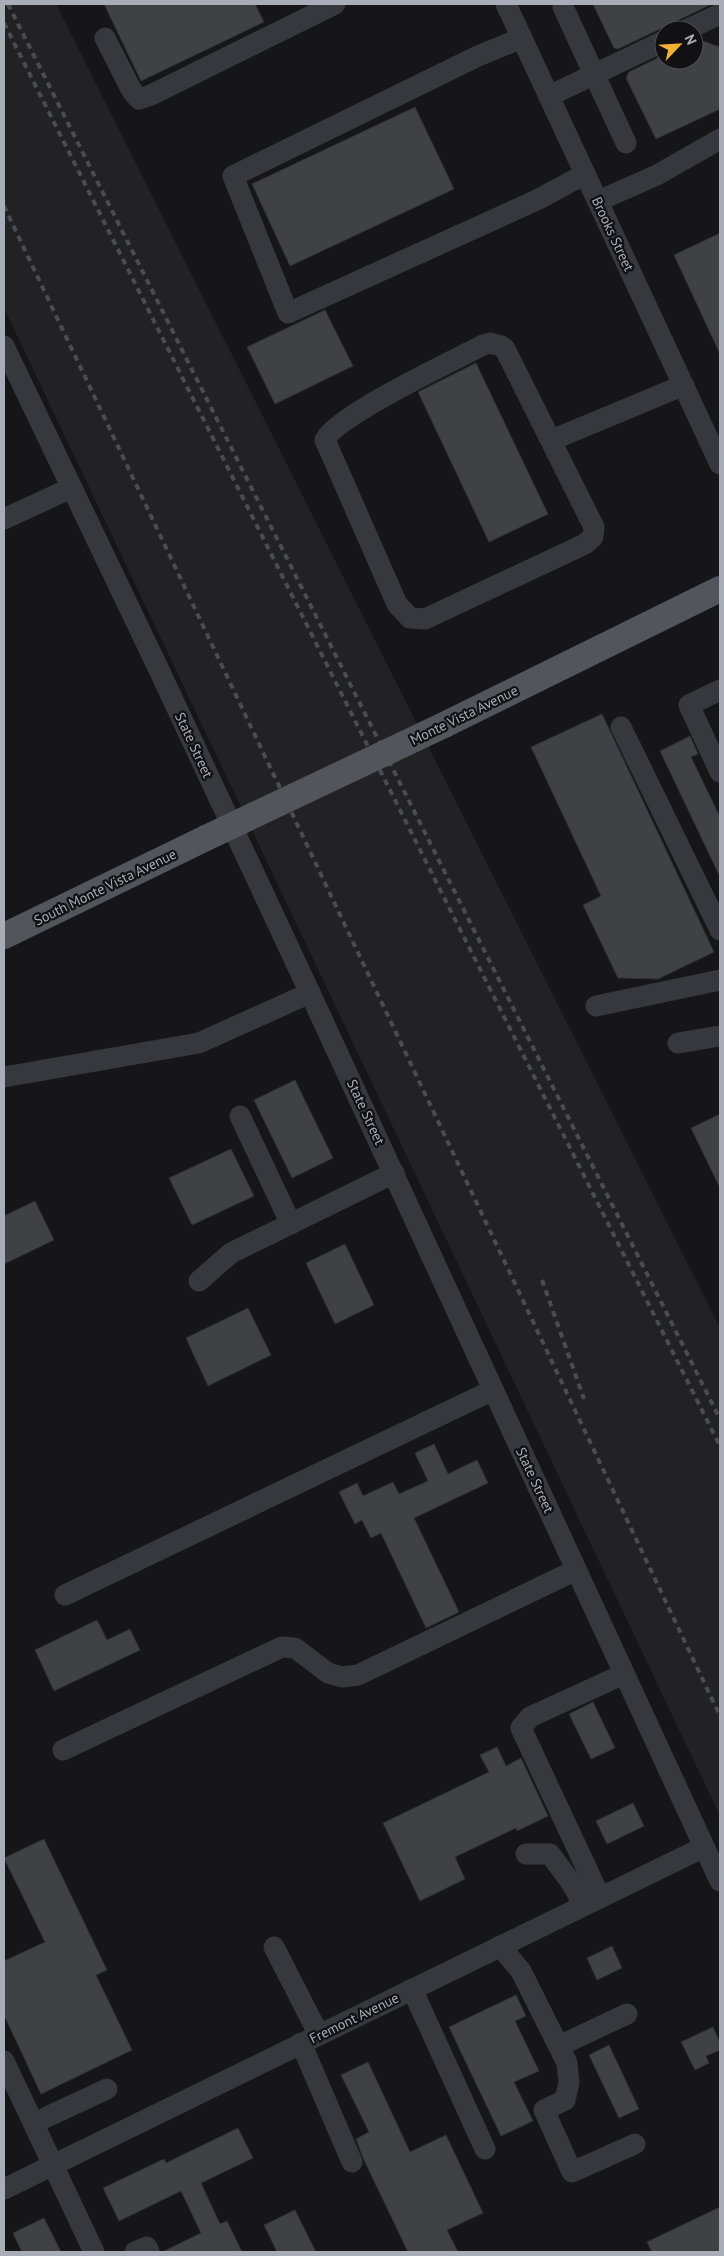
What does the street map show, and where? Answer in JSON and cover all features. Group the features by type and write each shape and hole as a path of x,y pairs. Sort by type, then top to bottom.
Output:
{"main road":[{"name":"Monte Vista Avenue","path":"206,838 444,725 720,589"},
{"name":"South Monte Vista Avenue","path":"4,936 206,838"}],"street":[{"path":"105,38 132,91 139,99 151,95 335,4"},
{"name":"Brooks Street","path":"506,4 720,464"},
{"path":"563,7 626,143"},
{"path":"704,22 720,14"},
{"path":"522,38 478,56 233,176 288,313 539,199 585,174"},
{"path":"549,96 654,46"},
{"path":"598,201 657,175 720,139"},
{"path":"490,343 505,349 552,440 594,527 593,537 586,544 453,607 425,619 410,618 397,604 334,464 325,440 328,435 364,408 490,343"},
{"name":"State Street","path":"4,349 160,672 394,1173 720,1881"},
{"path":"552,440 684,385"},
{"path":"4,519 71,488"},
{"path":"720,690 689,706 720,772"},
{"path":"621,727 720,930"},
{"path":"596,1006 720,980"},
{"path":"4,1077 199,1042 310,993"},
{"path":"678,1043 720,1036"},
{"path":"240,1116 291,1224"},
{"path":"199,1281 231,1253 394,1173"},
{"path":"66,1595 493,1390"},
{"path":"63,1750 282,1647 295,1648 328,1673 342,1677 358,1675 576,1570"},
{"path":"592,1901 521,1728 530,1717 624,1674"},
{"name":"Fremont Avenue","path":"4,2189 704,1847"},
{"path":"526,1854 550,1854 570,1881 592,1901"},
{"path":"274,1946 310,2039 352,2162"},
{"path":"500,1946 521,1971 567,2063 569,2083 565,2100 544,2110 572,2172 635,2144"},
{"path":"412,1989 485,2149"},
{"path":"559,2046 627,2014"},
{"path":"4,2060 94,2252"},
{"path":"34,2123 107,2089"},
{"path":"135,2252 147,2247 149,2252"}],"shaded area":[{"path":"4,4 56,4 720,1328 720,1816 4,308"}],"building":[{"path":"104,4 255,4 264,22 141,81"},
{"path":"593,4 712,4 679,20 654,20 654,32 618,49 614,48"},
{"path":"704,41 720,47 720,109 656,139 626,78 629,72 654,60 654,70 704,70"},
{"path":"415,107 454,189 290,266 252,184"},
{"path":"720,233 720,354 674,255"},
{"path":"325,310 353,366 275,404 247,347"},
{"path":"476,363 548,514 489,542 418,392"},
{"path":"602,714 714,952 658,979 618,978 583,905 601,896 531,747"},
{"path":"690,736 698,754 691,757 720,817 720,877 660,751"},
{"path":"295,1080 333,1158 292,1178 254,1100"},
{"path":"720,1114 720,1188 691,1128"},
{"path":"231,1149 254,1196 192,1225 169,1178"},
{"path":"35,1201 54,1240 4,1264 4,1216"},
{"path":"345,1244 374,1305 335,1324 306,1263"},
{"path":"248,1308 271,1355 208,1386 186,1338"},
{"path":"434,1444 448,1474 477,1460 488,1483 414,1518 459,1612 426,1628 381,1533 371,1538 362,1520 355,1524 339,1492 357,1483 363,1496 393,1482 399,1494 428,1481 415,1453"},
{"path":"97,1620 107,1640 130,1629 140,1650 54,1691 35,1650"},
{"path":"593,1702 615,1748 591,1759 569,1714"},
{"path":"497,1747 506,1766 521,1758 548,1816 517,1831 516,1828 455,1857 465,1879 420,1901 383,1823 489,1772 480,1755"},
{"path":"633,1803 644,1826 607,1844 596,1821"},
{"path":"44,1839 107,1970 96,1975 132,2050 41,2094 4,2015 4,1961 45,1942 4,1858"},
{"path":"612,1946 622,1968 597,1980 587,1958"},
{"path":"516,1995 526,2016 515,2021 539,2071 514,2082 533,2121 501,2136 449,2027"},
{"path":"713,2027 720,2043 720,2050 706,2056 709,2063 695,2070 681,2042"},
{"path":"609,2045 639,2109 619,2118 589,2055"},
{"path":"368,2062 410,2152 446,2135 483,2213 447,2230 458,2252 408,2252 364,2160 356,2139 369,2132 341,2075"},
{"path":"238,2128 253,2158 201,2183 220,2224 227,2221 242,2252 162,2252 201,2233 181,2191 119,2221 103,2188 164,2159 166,2163"},
{"path":"720,2207 720,2252 652,2252 647,2242"},
{"path":"295,2210 316,2252 277,2252 264,2225"},
{"path":"44,2218 61,2252 22,2252 13,2233"}],"railway":[{"path":"8,4 720,1419"},
{"path":"4,23 720,1446"},
{"path":"4,206 720,1716"},
{"path":"542,1280 584,1399"}]}
